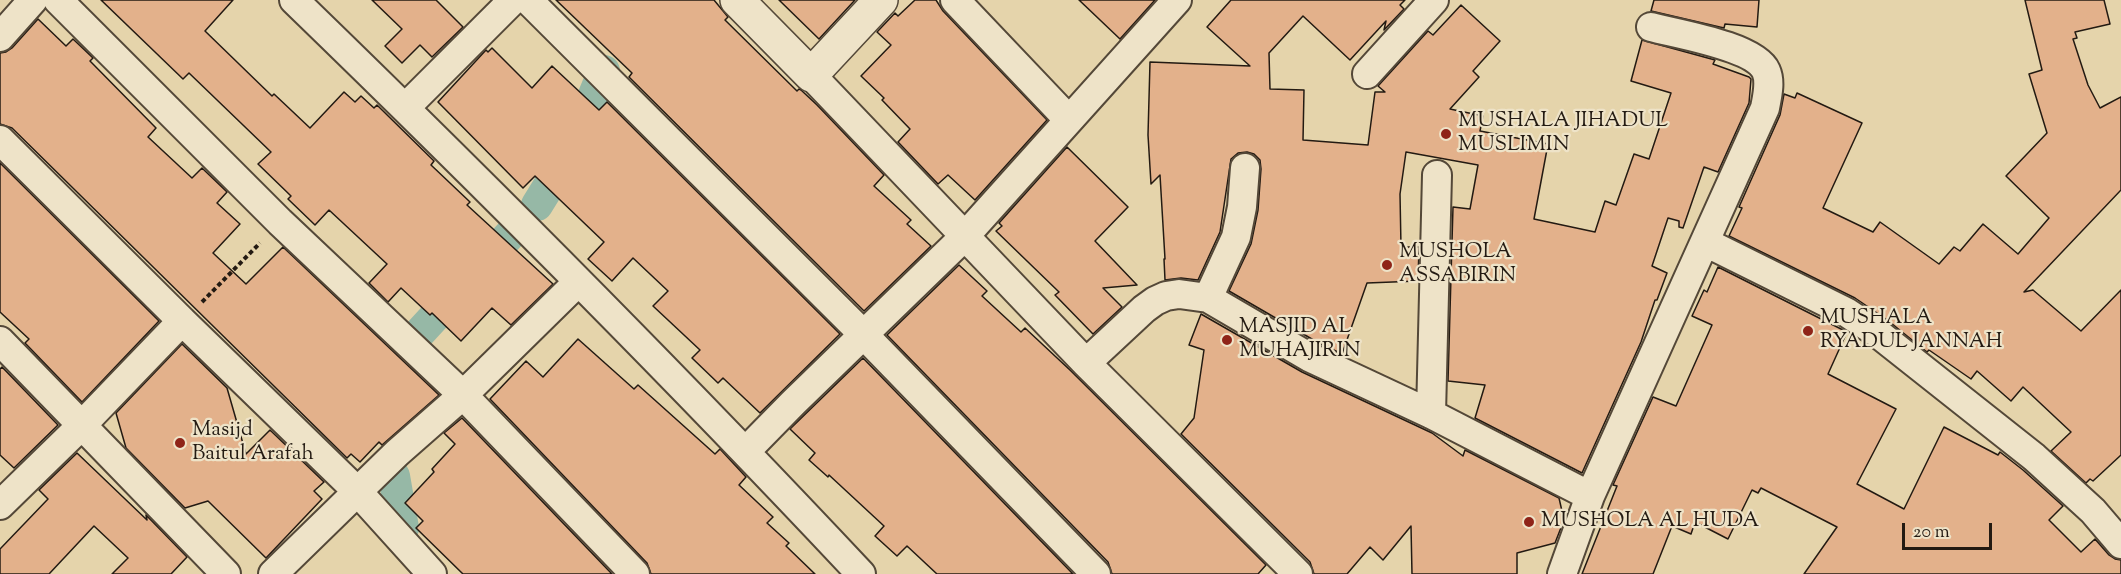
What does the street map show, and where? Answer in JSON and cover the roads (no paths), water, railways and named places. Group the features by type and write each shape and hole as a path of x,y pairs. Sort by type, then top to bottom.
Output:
{"street":[{"path":"0,38 33,0"},
{"path":"58,0 280,222 463,395 634,574"},
{"path":"294,0 405,108 746,451 861,574"},
{"path":"405,108 513,0"},
{"path":"528,0 864,334 1096,574"},
{"path":"737,0 1086,363 1298,574"},
{"path":"811,75 881,0"},
{"path":"955,0 1069,120"},
{"path":"746,451 965,236 1177,0"},
{"path":"1367,74 1434,0"},
{"path":"1562,574 1590,496 1766,108 1768,91 1766,70 1755,60 1741,51 1651,27"},
{"path":"0,140 358,492 432,574"},
{"path":"1208,298 1236,237 1242,207 1245,168"},
{"path":"1431,414 1437,175"},
{"path":"1705,242 1846,312 1876,332 2034,457 2093,511 2121,544"},
{"path":"273,574 397,453 463,395 578,282"},
{"path":"1086,363 1155,301 1179,294 1208,298 1309,357 1431,414 1590,496"},
{"path":"0,505 81,426 182,321"},
{"path":"0,340 226,574"}],"waterway":[{"path":"537,205 571,150 604,71"},
{"path":"414,339 516,228"},
{"path":"394,476 403,528"}],"place":[{"name":"MUSHALA JIHADUL MUSLIMIN","path":"1446,134"},
{"name":"MUSHOLA ASSABIRIN","path":"1387,265"},
{"name":"MUSHALA RYADUL JANNAH","path":"1808,331"},
{"name":"MASJID AL MUHAJIRIN","path":"1227,340"},
{"name":"Masijd Baitul Arafah","path":"180,443"},
{"name":"MUSHOLA AL HUDA","path":"1529,522"}]}
